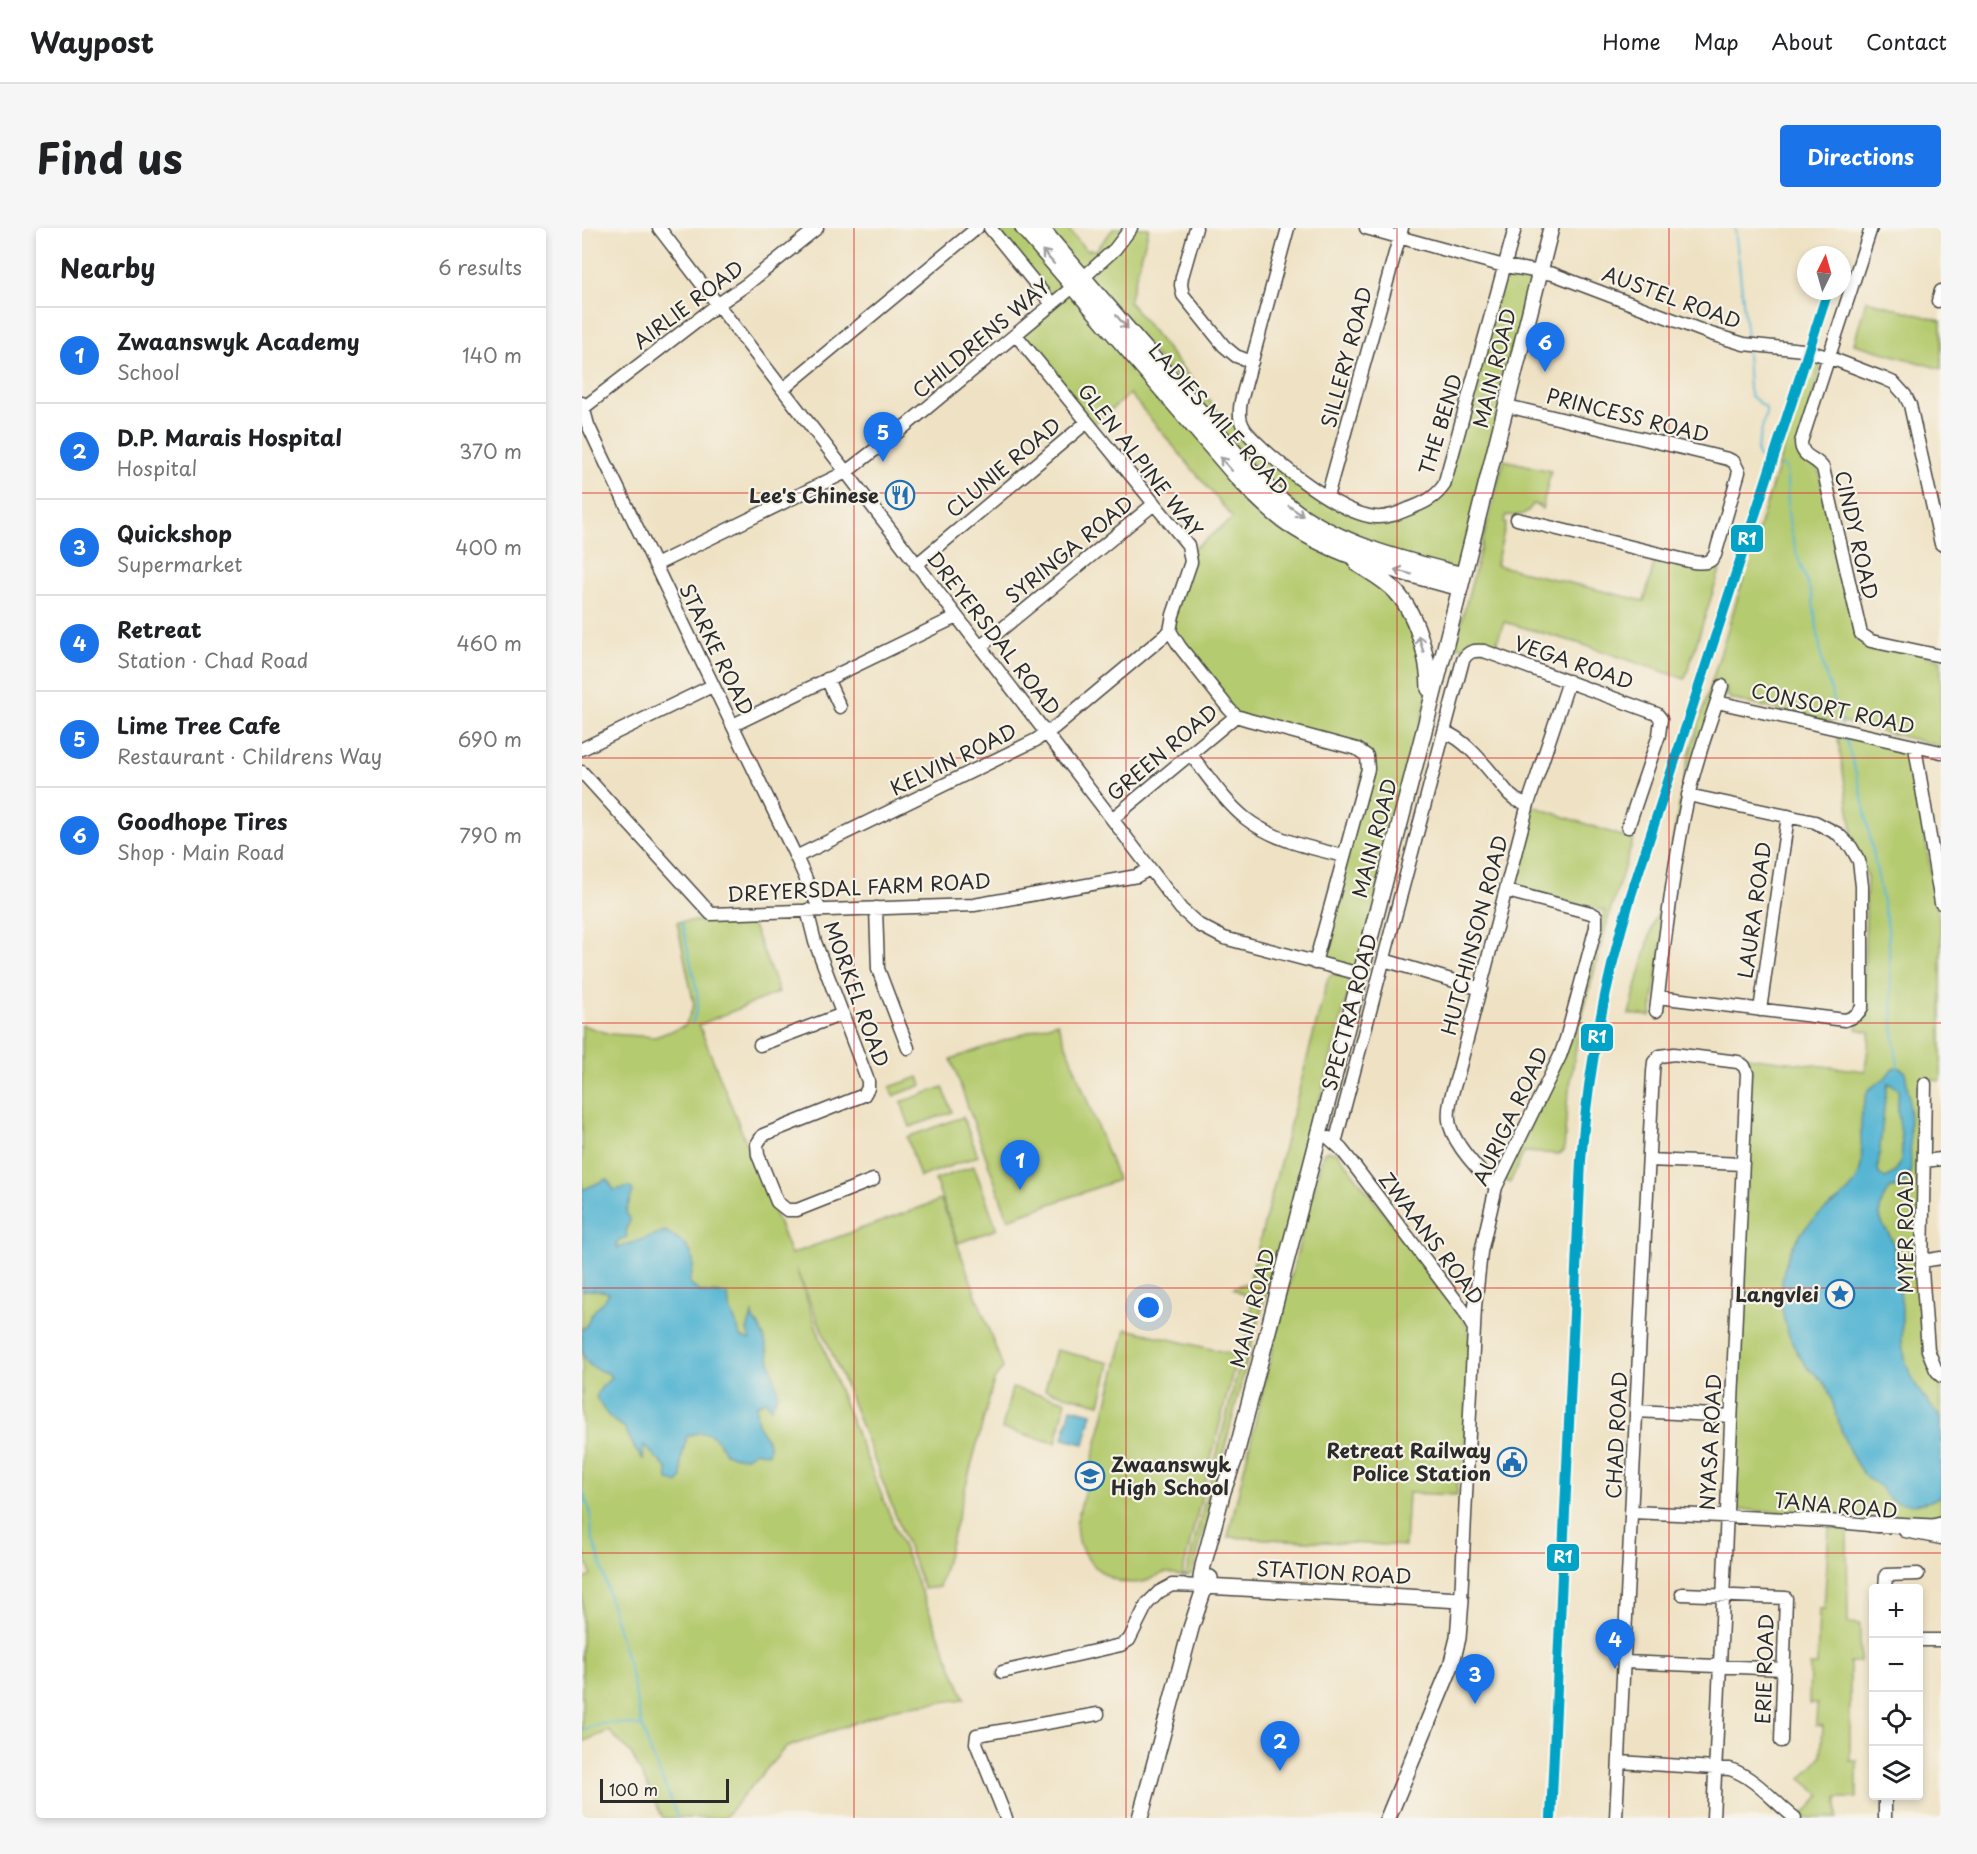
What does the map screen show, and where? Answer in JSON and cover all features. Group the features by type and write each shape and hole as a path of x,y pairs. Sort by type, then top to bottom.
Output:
{"main road":[{"name":"LADIES MILE ROAD","path":"1023,228 1079,282 1283,502 1315,524 1353,543 1461,581"},
{"name":"LADIES MILE ROAD","path":"1041,228 1079,282 1250,490 1282,519 1318,542 1363,560 1461,581"},
{"name":"MAIN ROAD","path":"1140,1818 1205,1586 1210,1579 1231,1492 1235,1458 1426,723 1551,228"},
{"path":"1318,542 1385,582 1405,605 1415,626 1427,665 1429,687 1426,723"},
{"path":"1871,1524 1933,1527 1941,1525"},
{"name":"STATION ROAD","path":"1205,1586 1461,1600"},
{"path":"1388,1818 1451,1666 1458,1638 1461,1600"}],"street":[{"name":"DREYERSDAL ROAD","path":"659,228 1181,909 1199,926 1211,932 1242,943 1360,974"},
{"name":"AIRLIE ROAD","path":"582,407 746,285 817,228"},
{"path":"783,389 976,228"},
{"path":"990,228 1052,304"},
{"name":"CHILDRENS WAY","path":"655,565 846,472 898,432 1079,282 1115,249 1131,228"},
{"path":"1196,228 1182,277 1183,295 1224,346 1236,356 1252,362 1288,228"},
{"name":"AUSTEL ROAD","path":"1366,228 1400,233 1504,266 1559,276 1711,334 1748,344 1803,350 1828,357 1894,383 1905,395 1910,405 1941,544"},
{"name":"THE BEND","path":"1252,362 1239,419 1245,431 1259,445 1300,479 1328,497 1369,516 1384,517 1434,498 1444,485 1452,461 1515,228"},
{"path":"1828,357 1871,228"},
{"name":"SILLERY ROAD","path":"1328,497 1400,233"},
{"name":"GLEN ALPINE WAY","path":"1016,335 1187,543 1191,562 1173,615 1170,632"},
{"name":"CINDY ROAD","path":"1828,357 1802,442 1802,450 1822,468 1858,628 1863,637 1871,641 1941,656"},
{"name":"PRINCESS ROAD","path":"1507,406 1728,459 1737,466 1737,480 1712,560 1707,562 1693,562 1517,519"},
{"name":"STARKE ROAD","path":"582,407 593,436 820,910"},
{"name":"CLUNIE ROAD","path":"916,565 1087,422"},
{"name":"SYRINGA ROAD","path":"980,646 1154,504"},
{"path":"733,725 956,617"},
{"path":"1170,632 1236,716 1357,749 1367,756 1368,769 1315,963"},
{"name":"KELVIN ROAD","path":"796,857 1036,740 1170,632"},
{"name":"VEGA ROAD","path":"1470,651 1484,651 1649,709 1657,714 1660,719 1659,735 1628,827"},
{"name":"SPECTRA ROAD","path":"1335,1143 1462,660 1470,651"},
{"path":"827,679 840,707"},
{"name":"HUTCHINSON ROAD","path":"1497,1187 1463,1150 1453,1134 1449,1122 1451,1099 1528,804 1569,681"},
{"path":"582,749 712,686"},
{"path":"1656,1011 1688,795 1696,762 1722,686"},
{"name":"CONSORT ROAD","path":"1717,702 1941,752"},
{"name":"GREEN ROAD","path":"1113,819 1236,716"},
{"path":"1444,732 1466,746 1510,795 1528,804"},
{"path":"1915,747 1941,903"},
{"path":"1191,754 1245,818 1275,836 1344,856"},
{"name":"DREYERSDAL FARM ROAD","path":"582,772 711,914 974,905 1137,876 1149,869"},
{"path":"1658,997 1845,1020 1852,1018 1860,1011 1862,1002 1862,897 1859,861 1851,846 1833,830 1815,822 1688,795"},
{"name":"LAURA ROAD","path":"1760,1010 1788,816"},
{"path":"1398,828 1417,833"},
{"name":"AURIGA ROAD","path":"1474,1331 1479,1265 1497,1187 1560,1056 1595,937 1597,920 1596,916 1591,913 1507,891"},
{"path":"876,908 878,969 908,1048"},
{"name":"MORKEL ROAD","path":"807,910 811,930 868,1081 867,1092 763,1135 757,1149 777,1202 787,1210 797,1210 873,1180"},
{"path":"1384,960 1480,989"},
{"path":"760,1045 843,1014"},
{"name":"CHAD ROAD","path":"1617,1818 1653,1072 1656,1059 1674,1053 1732,1061 1746,1068"},
{"name":"NYASA ROAD","path":"1713,1818 1748,1079 1746,1068"},
{"name":"MYER ROAD","path":"1925,1083 1922,1261 1928,1350 1936,1358 1941,1376"},
{"name":"ZWAANS ROAD","path":"1320,1131 1335,1143 1353,1164 1464,1311 1474,1331 1461,1600"},
{"path":"1924,1161 1941,1159"},
{"path":"1648,1160 1743,1164"},
{"path":"1922,1261 1941,1258"},
{"path":"1637,1411 1731,1416"},
{"name":"TANA ROAD","path":"1632,1512 1871,1524 1941,1538"},
{"path":"1885,1584 1886,1575 1918,1574"},
{"path":"1002,1672 1122,1645 1129,1640 1147,1605 1159,1592 1172,1585 1205,1586"},
{"path":"1682,1594 1723,1595"},
{"name":"ERIE ROAD","path":"1723,1595 1786,1598 1781,1741"},
{"path":"1923,1640 1941,1640"},
{"path":"1624,1662 1784,1669"},
{"path":"1006,1818 976,1743 976,1735 1098,1714"},
{"path":"1619,1762 1731,1769 1744,1775 1795,1818"},
{"path":"1885,1800 1885,1818"}],"green space":[{"path":"990,228 1023,228 1141,364 1367,570 1400,597 1429,687 1360,974 1315,963 1367,757 1236,716 1170,631 1190,550 1233,518 1130,394 1091,426 1016,335 1051,304"},
{"path":"1041,228 1067,228 1086,250 1096,250 1114,228 1149,228 1129,302 1227,423 1234,415 1300,479 1376,517 1439,492 1504,266 1540,272 1463,575 1399,558 1295,511"},
{"path":"1866,300 1941,321 1941,369 1854,344"},
{"path":"1812,356 1822,360 1798,454 1801,459 1818,468 1856,634 1941,660 1941,746 1836,720 1829,722 1731,699 1726,693 1727,687 1682,808 1651,1016 1629,1014 1654,920 1661,909 1689,755"},
{"path":"1504,460 1551,471 1542,509 1533,504 1521,515 1506,515 1496,565 1644,601 1656,556 1720,570 1685,679 1578,643 1504,622 1494,650 1455,646"},
{"path":"1837,733 1842,734 1843,738 1849,739 1849,736 1904,748 1911,754 1941,932 1941,1081 1922,1079 1924,1354 1930,1370 1941,1382 1941,1519 1930,1521 1742,1510 1736,1508 1734,1501 1731,1501 1752,1069 1747,1057 1865,1071 1870,1032 1856,1029 1863,1015 1867,875 1849,837 1852,830"},
{"path":"1533,806 1633,840 1610,912 1580,1024 1567,1103 1564,1151 1559,1154 1524,1152 1510,1183 1504,1180 1570,1041 1605,911 1524,891 1516,885 1515,875"},
{"path":"750,918 779,992 699,1025 791,1254 941,1200 1003,1368 994,1380 939,1587 924,1589 847,1389 796,1269 840,1393 965,1699 896,1708 785,1748 724,1818 663,1818 632,1755 609,1731 582,1742 582,1580 591,1576 582,1543 582,1025 610,1034 655,1037 685,1026 694,1005 677,922"},
{"path":"1334,973 1348,979 1350,986 1303,1164 1297,1174 1300,1175 1275,1279 1267,1291 1254,1334 1193,1572 1187,1576 1165,1573 1135,1583 1115,1579 1105,1575 1090,1561 1077,1538 1076,1524 1126,1329 1237,1355 1182,1575 1186,1575 1247,1335 1252,1300 1233,1288 1249,1282 1328,978"},
{"path":"1057,1022 1118,1180 1008,1219 951,1059"},
{"path":"919,1077 922,1085 893,1096 890,1087"},
{"path":"943,1087 952,1112 910,1127 901,1102"},
{"path":"963,1117 978,1156 920,1177 907,1137"},
{"path":"1337,1152 1460,1312 1470,1335 1463,1482 1457,1483 1457,1495 1408,1493 1405,1546 1228,1537 1274,1342 1323,1153"},
{"path":"974,1166 997,1229 958,1243 935,1180"},
{"path":"1056,1350 1110,1363 1100,1404 1045,1390"},
{"path":"1012,1388 1066,1401 1056,1443 1002,1429"},
{"path":"1829,1528 1847,1529 1848,1623 1860,1624 1860,1662 1850,1662 1850,1761 1857,1761 1857,1798 1837,1798 1837,1818 1805,1818 1802,1816 1821,1795 1801,1779 1821,1756 1823,1726 1816,1725 1817,1704 1809,1704 1810,1665 1817,1665 1819,1609 1824,1609"}],"water":[{"name":"Langvlei","path":"1898,1067 1905,1071 1909,1096 1911,1169 1905,1182 1891,1188 1885,1196 1880,1215 1893,1242 1902,1307 1902,1344 1906,1362 1922,1395 1941,1418 1941,1496 1915,1504 1901,1503 1889,1498 1877,1484 1867,1478 1857,1464 1840,1428 1826,1386 1806,1366 1793,1344 1785,1324 1781,1304 1784,1271 1796,1242 1809,1224 1847,1193 1857,1179 1861,1162 1862,1112 1866,1095 1868,1090 1885,1078 1892,1069","holes":["1888,1083 1899,1089 1901,1158 1893,1173 1885,1178 1879,1174 1878,1167"]},
{"path":"607,1179 614,1190 630,1187 633,1191 626,1212 630,1221 626,1229 627,1237 619,1240 616,1244 618,1248 665,1231 680,1240 690,1251 693,1264 689,1282 703,1292 728,1295 729,1308 738,1326 740,1337 750,1340 747,1330 753,1312 753,1320 764,1337 778,1393 771,1408 766,1401 756,1405 758,1423 768,1441 768,1454 755,1451 741,1458 733,1456 725,1453 718,1441 710,1434 694,1434 687,1436 681,1460 682,1478 678,1483 668,1480 667,1469 644,1445 643,1459 624,1427 611,1419 596,1397 600,1389 611,1378 608,1373 599,1371 588,1364 583,1354 582,1330 609,1293 582,1290 582,1190"},
{"path":"1071,1408 1092,1413 1084,1444 1063,1439"}],"waterway":[{"path":"1735,228 1747,338"},
{"path":"1747,350 1749,390 1751,396 1766,408 1757,449 1760,458"},
{"path":"1781,465 1787,474 1791,532 1812,596 1823,666 1842,725"},
{"path":"1845,736 1860,787 1888,928 1894,1038 1898,1067"},
{"path":"682,923 697,992 698,1005 692,1024"},
{"path":"582,1489 590,1511 592,1538 630,1670 640,1718 649,1748 678,1818"},
{"path":"582,1730 612,1723 643,1727"}],"transit line":[{"name":"R1","path":"1551,1818 1581,1160 1593,1059 1613,960 1631,895 1825,300"}],"place":[{"name":"Goodhope Tires","path":"1545,372"},
{"name":"Lime Tree Cafe","path":"883,462"},
{"name":"Lee's Chinese","path":"900,495"},
{"name":"Zwaanswyk Academy","path":"1020,1190"},
{"name":"Langvlei","path":"1840,1294"},
{"name":"Retreat Railway Police Station","path":"1512,1462"},
{"name":"Zwaanswyk High School","path":"1090,1476"},
{"name":"Retreat","path":"1615,1669"},
{"name":"Quickshop","path":"1475,1704"},
{"name":"D.P. Marais Hospital","path":"1280,1771"}]}
